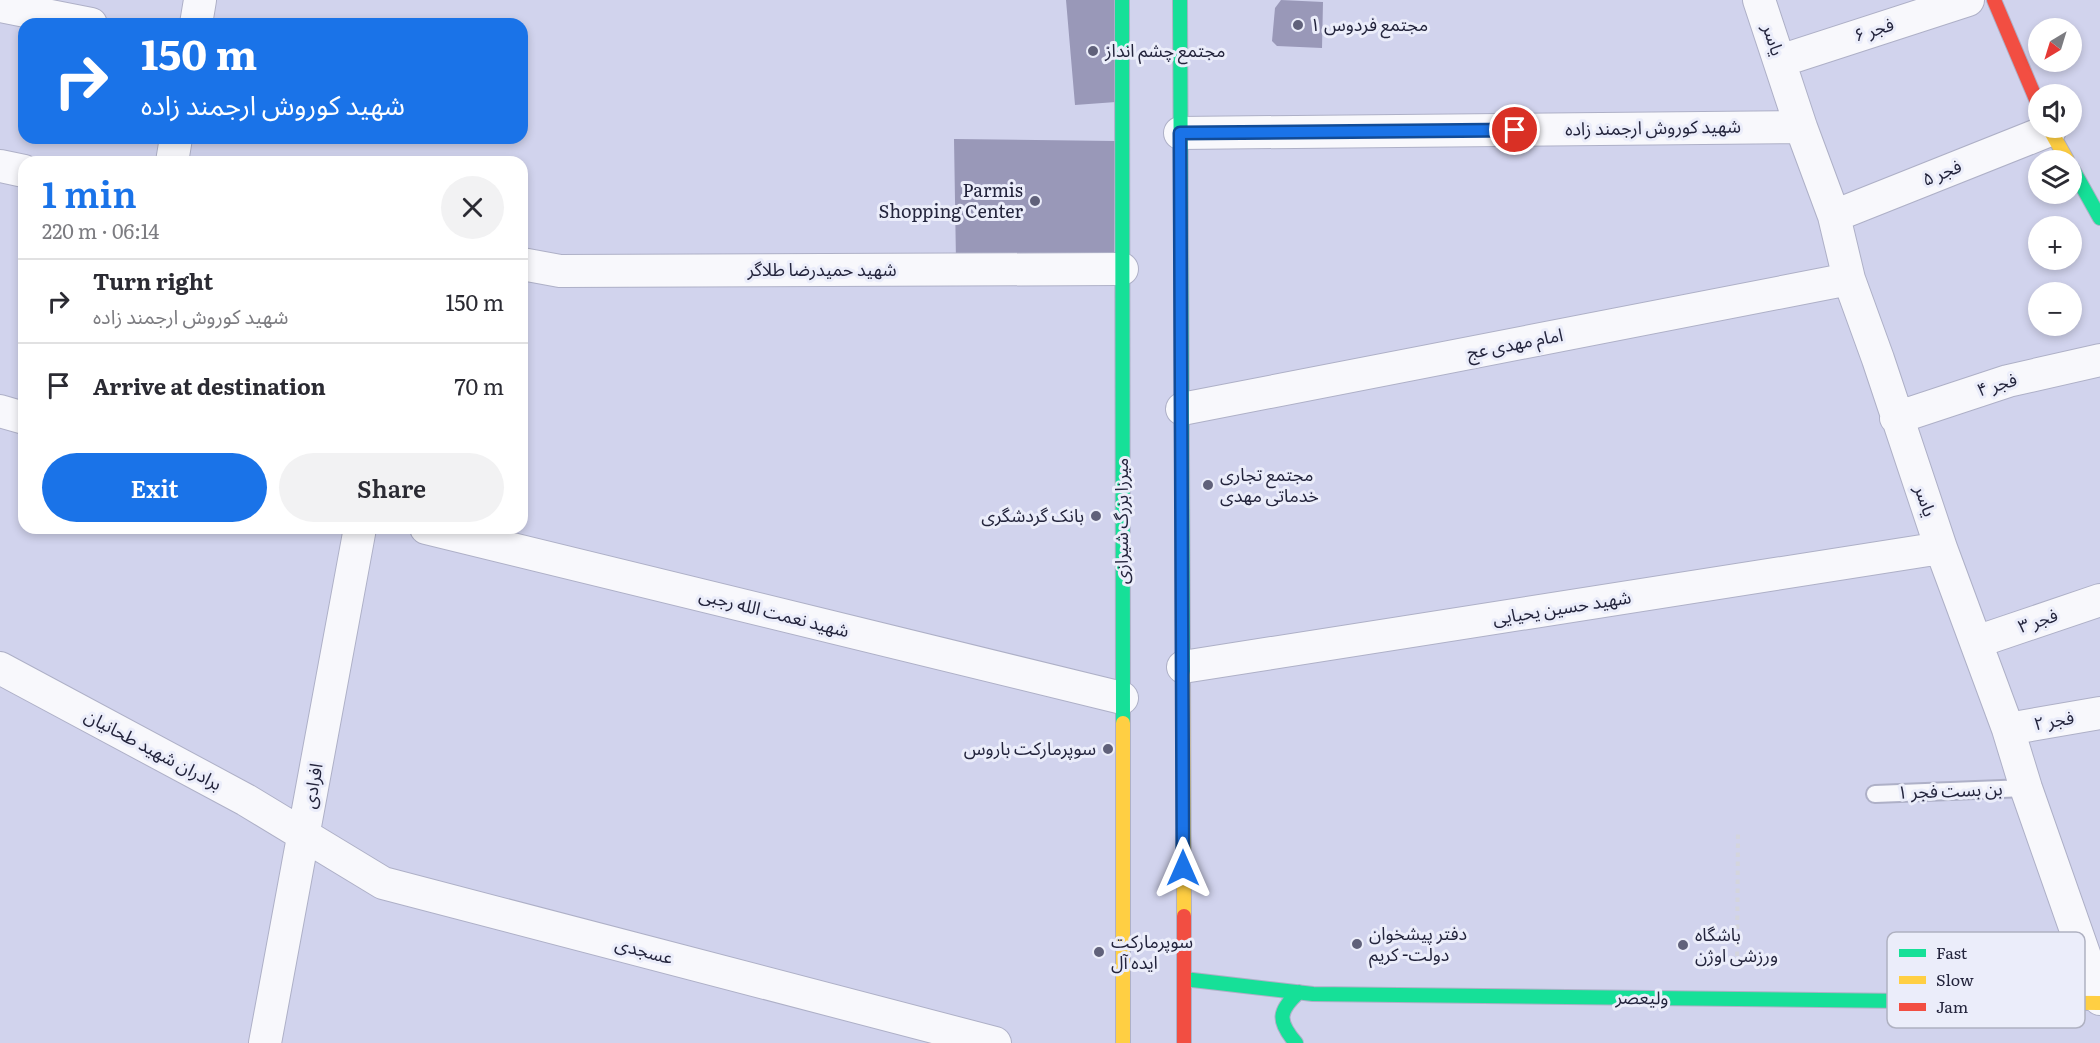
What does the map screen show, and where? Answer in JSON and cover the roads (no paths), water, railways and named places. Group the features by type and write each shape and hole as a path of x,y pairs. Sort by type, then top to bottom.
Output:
{"main road":[{"name":"میرزا بزرگ شیرازی","path":"1122,0 1123,1043"},
{"path":"1180,0 1184,1043"},
{"path":"1994,0 2030,84"},
{"path":"2082,186 2100,218"},
{"name":"ولیعصر","path":"1184,979 1299,992 1887,1000"},
{"path":"1296,1043 1285,1031 1281,1019 1286,1003 1299,992"},
{"name":"ولیعصر","path":"2085,1001 2100,1001"}],"street":[{"path":"196,18 200,0"},
{"name":"یاسر","path":"1759,0 1801,127 1834,216 1849,279 1878,359 1896,418 2008,729 2076,932"},
{"name":"فجر ۶","path":"1780,61 1968,0"},
{"path":"0,6 61,18"},
{"name":"شهید کوروش ارجمند زاده","path":"1180,133 1801,127"},
{"name":"فجر ۵","path":"1834,216 2028,128"},
{"path":"0,166 18,170"},
{"name":"شهید حمیدرضا طلاگر","path":"528,265 560,271 1122,268"},
{"name":"امام مهدی عج","path":"1182,409 1849,279"},
{"name":"فجر ۴","path":"1896,418 2008,381 2100,360"},
{"path":"0,411 18,416"},
{"name":"افرادی","path":"265,1043 359,534"},
{"name":"شهید نعمت الله رجبی","path":"451,534 1122,698"},
{"name":"شهید حسین یحیایی","path":"1183,667 1941,548"},
{"name":"فجر ۳","path":"1976,642 2100,600"},
{"name":"برادران شهید طحانیان","path":"0,668 246,800 303,835"},
{"name":"فجر ۲","path":"2008,729 2100,713"},
{"name":"عسجدی","path":"303,835 383,883 995,1043"},
{"name":"یاسر","path":"2085,958 2100,1001"}],"lane":[{"name":"بن بست فجر ۱","path":"1875,794 2026,788"}],"place":[{"name":"مجتمع فردوس ۱","path":"1298,25"},
{"name":"مجتمع چشم انداز","path":"1093,51"},
{"name":"Parmis Shopping Center","path":"1035,201"},
{"name":"مجتمع تجاری خدماتی مهدی","path":"1208,485"},
{"name":"بانک گردشگری","path":"1096,516"},
{"name":"سوپرمارکت باروس","path":"1108,749"},
{"name":"دفتر پیشخوان دولت- کریم","path":"1357,944"},
{"name":"باشگاه ورزشی اوژن","path":"1683,945"},
{"name":"سوپرمارکت ایده آل","path":"1099,952"}]}
